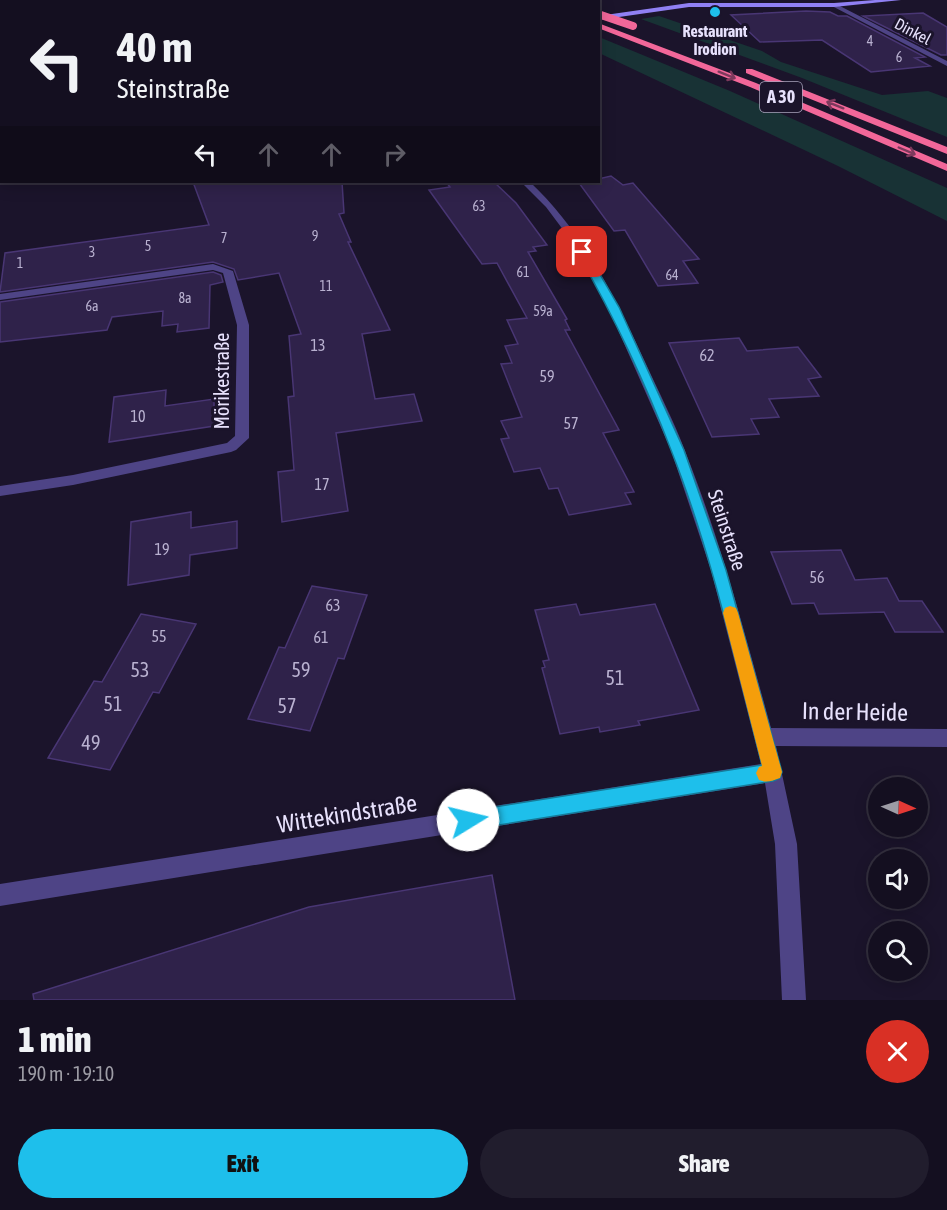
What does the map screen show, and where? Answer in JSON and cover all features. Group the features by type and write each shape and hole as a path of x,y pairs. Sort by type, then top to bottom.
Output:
{"highway":[{"path":"600,17 644,31"},
{"name":"A 30","path":"600,26 753,85 947,168"},
{"name":"A 30","path":"745,69 947,152"}],"street":[{"path":"600,16 688,5 834,5 898,0"},
{"name":"Dinkel","path":"834,5 947,64"},
{"name":"Steinstraße","path":"526,183 549,205 577,243 614,307 678,450 719,570 773,772 786,844 794,1000"},
{"name":"Mörikestraße","path":"0,297 213,267 228,271 243,325 243,438 231,447 73,480 0,491"},
{"name":"In der Heide","path":"763,736 947,738"},
{"name":"Wittekindstraße","path":"0,894 773,772"}],"green space":[{"path":"659,16 762,51 781,62 882,95 928,91 947,98 947,137 802,78 641,19"},
{"path":"600,37 730,91 947,188 947,221 838,166 600,53"}],"building":[{"path":"830,12 838,16 847,16 925,57 915,58 930,66 871,72 822,40 760,42 731,15"},
{"path":"923,13 947,27 947,55 941,55 863,16"},
{"path":"611,176 623,185 633,183 699,259 683,261 698,283 658,286 625,230 614,231 579,183 600,183 600,179"},
{"path":"193,183 342,183 344,213 339,214 351,242 348,242 390,330 362,334 375,399 414,394 422,421 336,433 348,511 282,522 278,472 294,470 288,397 294,396 289,336 301,334 279,273 238,280 234,269 213,262 0,292 5,253 209,225"},
{"path":"447,183 495,183 516,203 547,245 533,247 536,251 528,252 567,319 565,320 570,330 565,330 619,430 603,433 634,492 625,493 631,504 569,515 558,488 549,489 540,468 514,472 501,439 509,438 501,421 522,417 501,364 512,363 505,346 518,344 507,320 527,318 497,263 482,264 429,190 450,187"},
{"path":"213,272 221,275 223,282 210,285 209,328 177,332 178,324 162,326 163,311 112,317 107,330 0,342 0,302"},
{"path":"739,338 747,351 798,347 821,377 808,379 819,396 769,399 779,417 751,419 759,434 712,437 669,343"},
{"path":"166,390 165,406 214,399 214,426 109,442 114,397"},
{"path":"191,512 191,528 237,521 237,548 190,555 189,575 128,585 131,522"},
{"path":"841,550 855,580 887,578 899,601 922,601 943,632 895,632 884,612 819,614 814,603 792,604 771,552"},
{"path":"312,586 367,595 344,659 338,658 310,731 248,719 279,647 285,648"},
{"path":"576,604 580,615 655,604 699,710 638,721 640,725 600,732 599,727 560,734 542,668 545,667 543,661 549,660 535,610"},
{"path":"141,614 196,624 159,693 153,692 110,770 48,758 94,681 102,682"},
{"path":"492,875 515,1000 34,1000 33,994 309,907"}],"slow traffic":[{"path":"730,613 773,772 765,773"}],"place":[{"name":"Restaurant Irodion","path":"715,12"}],"route":[{"path":"468,820 773,772 719,570 678,450 614,307 582,252"}]}
